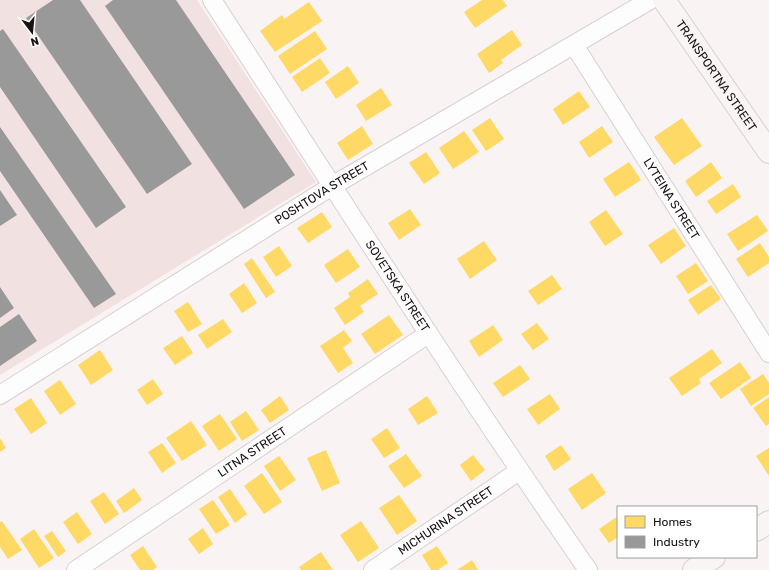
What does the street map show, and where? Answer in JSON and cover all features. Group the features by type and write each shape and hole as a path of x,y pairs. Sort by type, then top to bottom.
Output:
{"street":[{"name":"SOVETSKA STREET","path":"212,0 428,334 519,471 588,570"},
{"name":"POSHTOVA STREET","path":"0,395 332,186 650,0"},
{"name":"TRANSPORTNA STREET","path":"664,0 769,152"},
{"name":"LYTEINA STREET","path":"574,45 769,353"},
{"name":"LITNA STREET","path":"76,570 428,334"},
{"name":"MICHURINA STREET","path":"373,570 519,471"},
{"path":"757,529 769,522"},
{"path":"694,570 712,558"}],"shaded area":[{"path":"0,0 197,0 316,182 0,375"}],"building: Homes":[{"path":"482,0 503,0 507,6 475,28 464,12"},
{"path":"309,2 322,21 275,52 260,31 282,15 284,19"},
{"path":"512,30 522,45 501,60 503,63 489,73 477,54"},
{"path":"315,31 327,49 290,74 278,56"},
{"path":"320,58 330,73 302,92 292,77"},
{"path":"348,66 359,83 336,99 325,82"},
{"path":"381,88 392,105 366,121 356,105"},
{"path":"579,91 590,107 563,125 553,109"},
{"path":"490,118 504,139 486,151 472,130"},
{"path":"682,118 702,146 674,165 654,137"},
{"path":"362,126 373,144 348,160 337,143"},
{"path":"602,126 613,142 589,158 579,142"},
{"path":"464,131 479,152 453,169 439,148"},
{"path":"426,152 440,173 424,184 409,163"},
{"path":"629,162 641,180 615,197 603,179"},
{"path":"711,162 722,178 696,197 685,181"},
{"path":"733,184 741,197 716,214 707,201"},
{"path":"410,209 421,225 399,240 388,223"},
{"path":"606,210 623,234 605,246 589,222"},
{"path":"322,212 332,227 308,243 297,228"},
{"path":"757,215 768,231 738,251 727,234"},
{"path":"674,228 686,246 661,264 648,245"},
{"path":"484,241 497,260 470,279 457,259"},
{"path":"760,243 769,257 769,263 748,277 736,259"},
{"path":"279,246 292,266 276,277 263,257"},
{"path":"348,249 360,267 336,283 324,265"},
{"path":"252,258 275,292 266,298 244,264"},
{"path":"696,263 708,281 688,294 676,276"},
{"path":"552,275 562,289 538,305 528,291"},
{"path":"368,279 378,294 360,306 364,312 345,325 334,308 350,297 348,293"},
{"path":"244,283 257,303 242,313 229,294"},
{"path":"711,285 721,299 698,315 688,300"},
{"path":"188,302 202,324 188,332 174,311"},
{"path":"389,315 403,335 375,354 361,334"},
{"path":"223,319 232,332 207,349 198,335"},
{"path":"537,323 549,339 533,350 521,334"},
{"path":"493,325 503,340 479,357 469,341"},
{"path":"344,330 352,341 343,348 353,363 338,373 320,346"},
{"path":"182,336 193,353 175,365 163,348"},
{"path":"712,349 722,363 699,379 701,383 682,396 669,378"},
{"path":"100,350 113,370 91,385 78,365"},
{"path":"740,362 751,378 721,399 709,383"},
{"path":"520,365 530,379 503,397 493,383"},
{"path":"763,374 769,383 769,394 751,406 740,389"},
{"path":"153,379 163,394 147,405 137,390"},
{"path":"60,380 76,404 60,415 44,391"},
{"path":"550,394 560,409 538,425 527,409"},
{"path":"280,396 289,410 270,423 261,410"},
{"path":"427,396 438,413 418,425 408,409"},
{"path":"769,397 769,424 766,426 753,408"},
{"path":"31,398 47,423 31,434 14,409"},
{"path":"246,411 259,430 242,441 230,422"},
{"path":"220,414 237,439 219,451 202,426"},
{"path":"191,421 207,445 182,461 166,438"},
{"path":"387,428 400,448 384,458 371,439"},
{"path":"0,438 6,448 0,452"},
{"path":"162,443 176,463 162,473 148,452"},
{"path":"561,445 571,459 554,471 545,456"},
{"path":"769,448 769,476 756,456"},
{"path":"326,450 340,483 322,491 307,458"},
{"path":"406,454 422,476 404,488 388,466"},
{"path":"473,455 485,470 471,481 460,465"},
{"path":"279,456 296,480 280,491 264,466"},
{"path":"262,473 282,502 264,514 244,486"},
{"path":"592,473 606,493 582,510 568,489"},
{"path":"134,488 142,500 124,513 116,501"},
{"path":"230,489 247,514 235,523 218,497"},
{"path":"104,492 119,514 105,524 90,501"},
{"path":"399,495 417,521 397,535 379,508"},
{"path":"213,500 230,525 216,534 199,509"},
{"path":"77,512 92,534 78,544 63,522"},
{"path":"617,517 617,538 609,543 599,529"},
{"path":"2,521 22,550 8,559 0,547 0,522"},
{"path":"361,521 379,548 358,562 340,535"},
{"path":"203,528 213,544 199,554 188,539"},
{"path":"34,529 54,558 39,568 20,539"},
{"path":"52,531 66,551 58,557 44,536"},
{"path":"143,546 157,567 153,570 140,570 130,555"},
{"path":"437,546 448,563 438,570 431,570 422,555"},
{"path":"321,552 333,570 301,570 299,567"},
{"path":"472,560 478,570 457,570"}],"building: Industry":[{"path":"53,0 80,0 192,164 147,194 26,18"},
{"path":"113,0 176,0 295,175 244,209 105,6"},
{"path":"3,29 126,207 96,228 0,87 0,31"},
{"path":"0,127 116,294 94,308 0,171"},
{"path":"0,190 17,215 0,226"},
{"path":"0,287 14,308 0,318"},
{"path":"19,314 37,341 0,366 0,327"}]}
